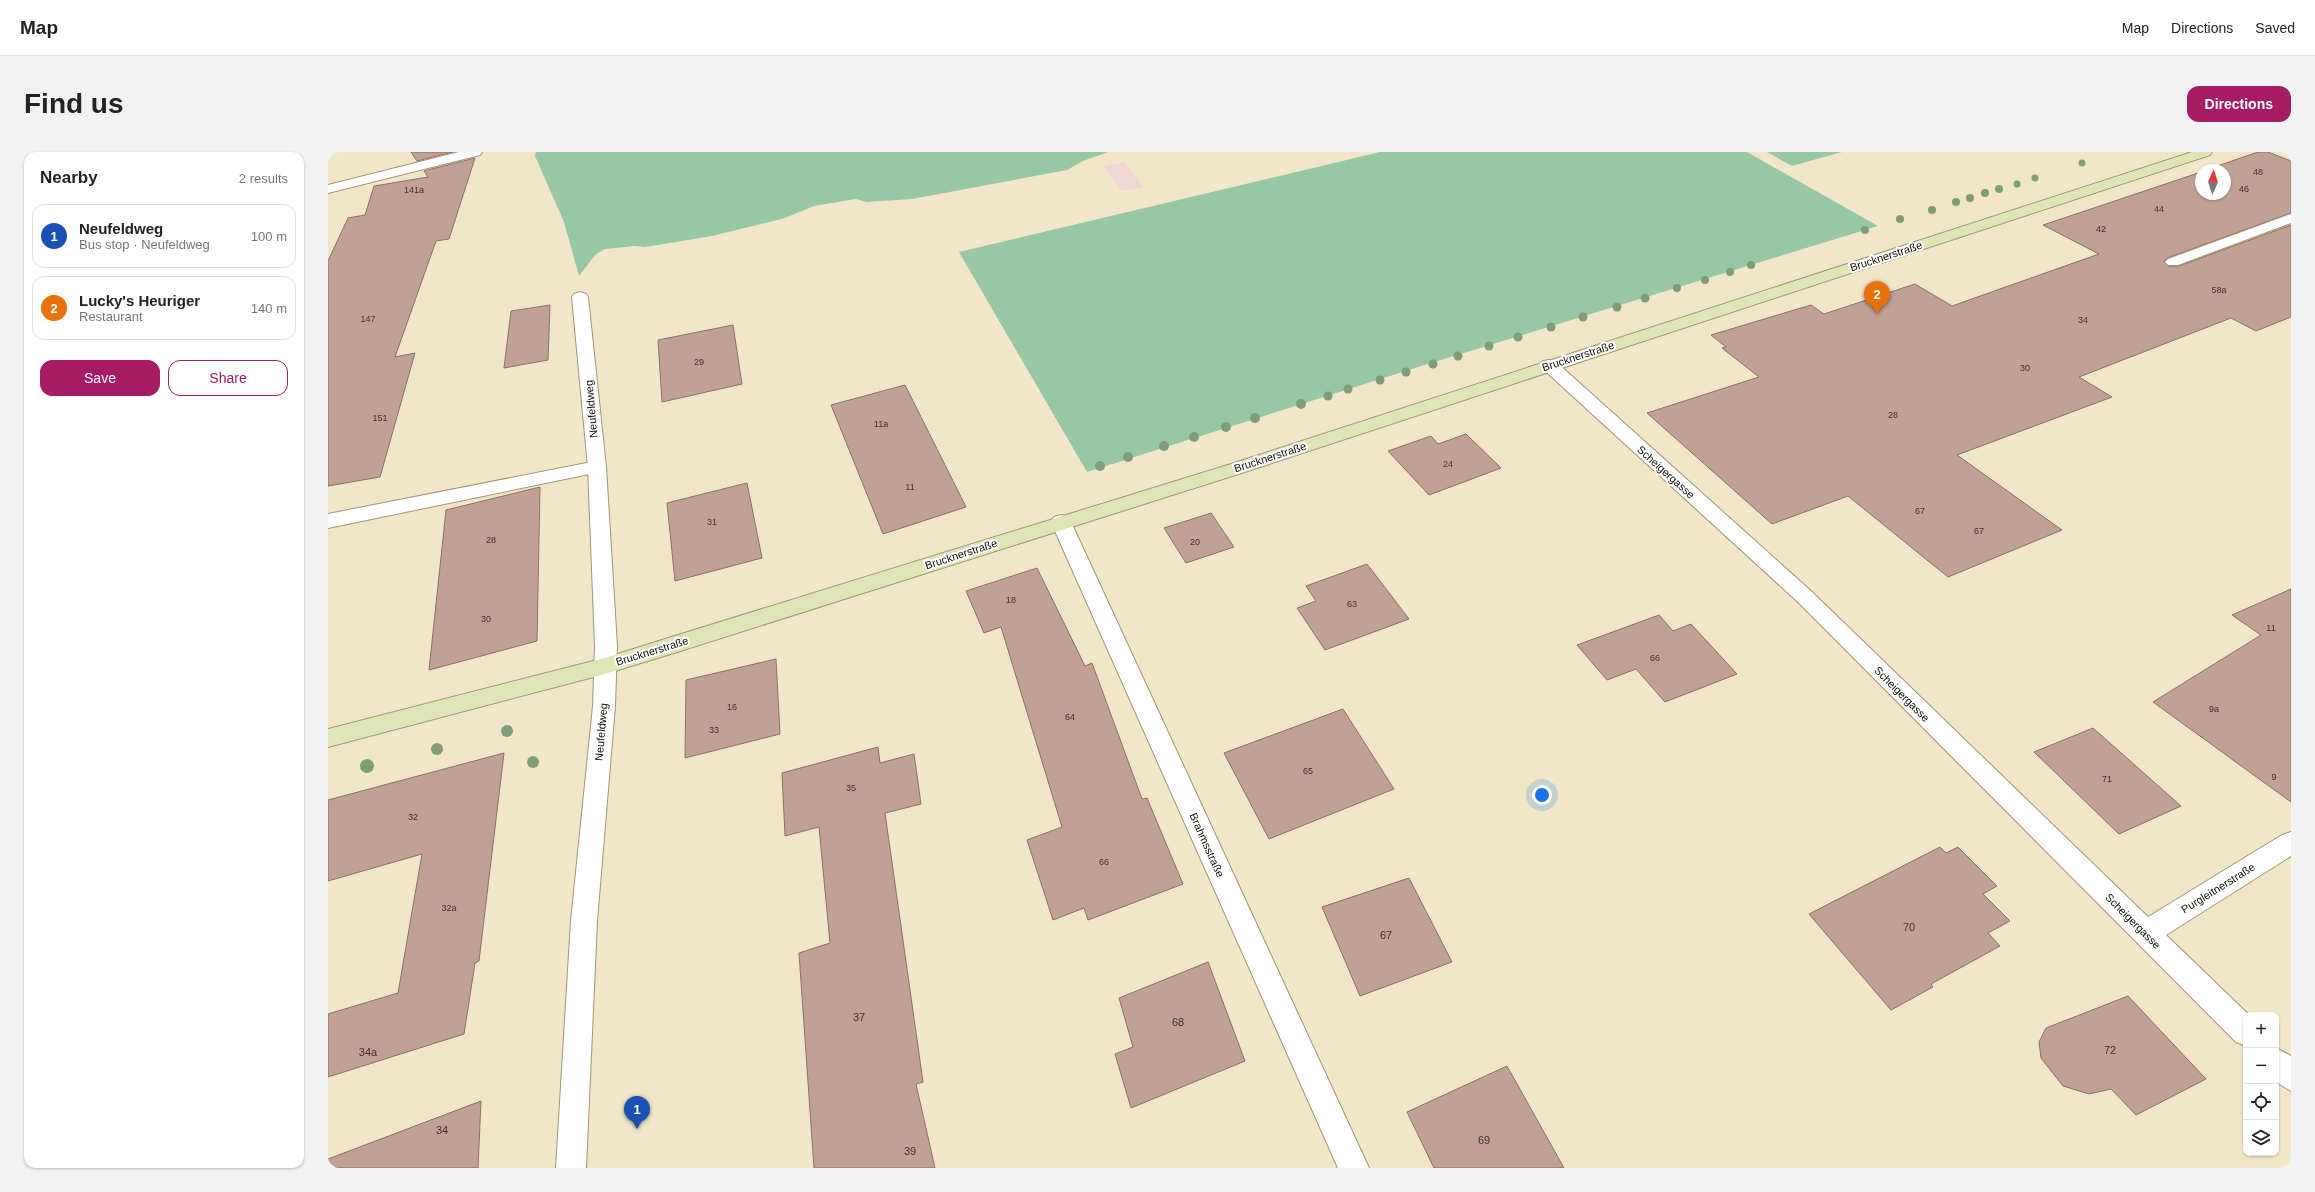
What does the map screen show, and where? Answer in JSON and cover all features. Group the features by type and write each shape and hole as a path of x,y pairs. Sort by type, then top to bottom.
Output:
{"main road":[{"name":"Brucknerstraße","path":"328,738 605,666 1246,465 2204,152"}],"street":[{"path":"328,189 475,152"},
{"path":"2173,262 2291,218"},
{"name":"Neufeldweg","path":"571,1168 584,921 604,706 606,639 598,467 580,296"},
{"name":"Scheigergasse","path":"1549,365 1805,597 2243,1029"},
{"path":"328,522 598,467"},
{"path":"328,506 474,476"},
{"name":"Brahmsstraße","path":"1061,522 1354,1168"},
{"name":"Purgleitnerstraße","path":"2145,933 2291,842"},
{"path":"2279,1065 2291,1076"}],"shaded area":[{"path":"1125,162 1143,187 1121,191 1104,166"}],"green space":[{"path":"536,152 1108,152 1083,161 1067,170 912,199 867,202 856,199 814,206 785,218 712,236 645,247 634,246 605,249 595,255 579,276 564,222 535,156"},
{"path":"1380,152 1747,152 1878,226 1431,363 1087,472 959,252"},
{"path":"1767,152 1842,152 1792,166"}],"building":[{"path":"411,152 453,152 417,161"},
{"path":"2258,152 2268,152 2291,161 2291,213 2167,258 2164,262 2168,266 2179,266 2291,225 2291,317 2256,331 2231,318 2079,377 2112,397 1957,455 2062,530 1948,577 1848,496 1772,524 1647,413 1759,377 1722,348 1726,347 1711,335 1811,305 1824,314 1915,284 1952,306 2099,254 2043,225 2195,174 2195,200 2231,200 2231,164 2223,164"},
{"path":"475,158 449,239 436,241 395,357 415,353 380,477 328,486 328,261 348,218 365,215 374,186 428,177 424,171"},
{"path":"550,305 548,360 504,368 511,311"},
{"path":"733,325 742,384 662,402 658,340"},
{"path":"905,385 966,507 883,534 831,405"},
{"path":"1466,434 1501,468 1429,495 1388,451 1431,436 1438,444"},
{"path":"747,483 762,558 675,581 667,503"},
{"path":"540,487 537,641 429,670 446,510"},
{"path":"1211,513 1234,547 1186,563 1164,528"},
{"path":"1367,564 1409,619 1325,650 1297,608 1316,601 1306,586"},
{"path":"1037,568 1085,666 1092,663 1142,799 1147,798 1183,884 1088,920 1084,908 1053,920 1027,840 1062,827 1001,627 984,633 966,591"},
{"path":"2291,589 2291,802 2153,702 2261,635 2232,615"},
{"path":"1659,615 1673,631 1691,624 1737,674 1665,702 1636,669 1607,680 1577,645"},
{"path":"776,659 780,734 685,758 686,680"},
{"path":"1343,709 1394,789 1269,839 1224,753"},
{"path":"2093,728 2181,806 2119,834 2034,752"},
{"path":"878,747 880,763 914,754 921,804 885,813 923,1082 916,1084 935,1168 814,1168 799,953 830,943 819,827 785,836 782,773"},
{"path":"504,753 479,961 475,963 464,1034 328,1077 328,1014 398,993 422,854 328,881 328,800"},
{"path":"1940,847 1946,853 1958,847 1997,886 1983,894 2010,921 1988,933 2000,946 1931,984 1933,987 1891,1010 1809,914"},
{"path":"1409,878 1452,962 1360,996 1322,907"},
{"path":"1208,962 1245,1061 1131,1108 1115,1054 1133,1047 1119,998"},
{"path":"2128,996 2206,1079 2136,1115 2111,1089 2089,1094 2063,1086 2041,1058 2039,1042 2046,1028"},
{"path":"1507,1066 1564,1168 1434,1168 1407,1112"},
{"path":"481,1101 478,1168 328,1168 328,1159"}],"place":[{"name":"Lucky's Heuriger","path":"1877,314"},
{"name":"Neufeldweg","path":"637,1129"}]}
